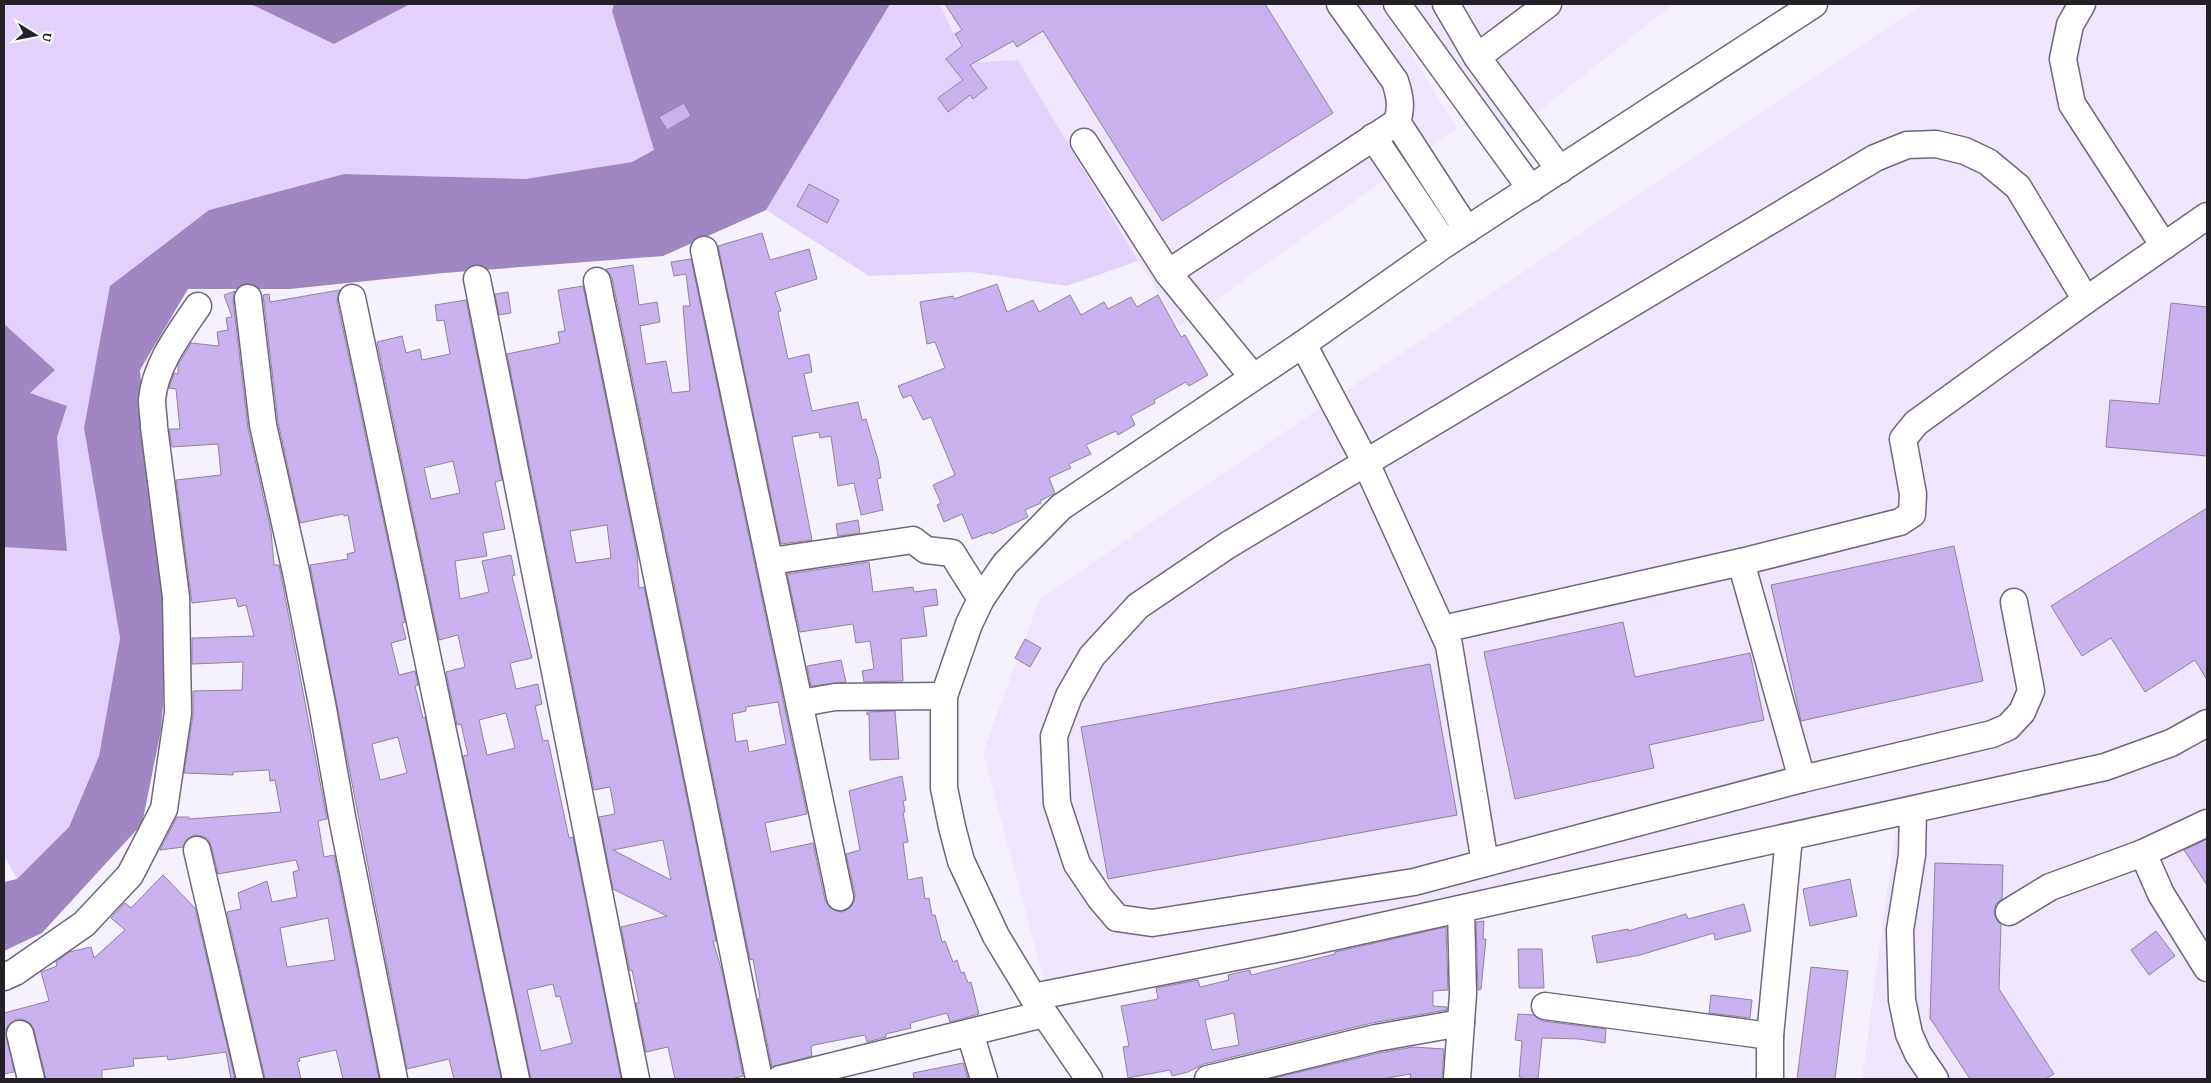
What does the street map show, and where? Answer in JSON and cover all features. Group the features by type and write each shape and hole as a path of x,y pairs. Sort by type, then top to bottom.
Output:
{"street":[{"path":"1168,273 1397,122 1400,114 1400,96 1395,81 1340,4"},
{"path":"1397,4 1531,189"},
{"path":"1477,57 1548,4"},
{"path":"2082,4 2070,24 2063,59 2072,104 2164,246"},
{"path":"1451,6 1477,57 1560,170"},
{"path":"1089,1079 1039,1005 996,936 961,860 944,788 944,696 969,624 981,599 1005,564 1062,507 1303,344 1445,244 1560,170 1805,6"},
{"path":"1397,122 1467,230"},
{"path":"1373,137 1445,244"},
{"path":"1084,142 1168,273 1253,377"},
{"path":"2014,602 2031,691 2022,712 2008,727 1992,734 1802,779 1414,882 1152,924 1117,918 1100,898 1077,864 1057,803 1054,736 1069,696 1092,656 1138,606 1228,545 1874,158 1907,145 1936,144 1964,151 1988,162 2018,187 2086,300"},
{"path":"1443,629 1741,562 1900,522 1912,514 1913,494 1903,439 1916,423 2086,300 2207,216"},
{"path":"704,250 801,703 828,847 840,897"},
{"path":"477,279 636,1079"},
{"path":"597,282 760,1079"},
{"path":"248,298 263,425 313,660 394,1079"},
{"path":"352,298 516,1079"},
{"path":"4,977 15,972 84,924 130,874 164,809 178,714 176,598 152,400 158,374 169,352 198,306"},
{"path":"1303,344 1366,463 1450,645 1485,863"},
{"path":"771,561 913,540 926,550 952,552 981,599"},
{"path":"1741,562 1802,779"},
{"path":"801,703 835,697 944,696"},
{"path":"780,1079 821,1074 970,1033 1039,1005 1296,945 2105,767 2204,732"},
{"path":"1913,810 1912,855 1900,930 1902,1000 1909,1034 1918,1054 1935,1079"},
{"path":"2009,912 2050,887 2143,853 2207,822"},
{"path":"1770,1079 1770,1036 1789,837"},
{"path":"197,850 250,1079"},
{"path":"2143,853 2161,894 2207,968"},
{"path":"1457,1079 1462,994 1461,909"},
{"path":"1545,1006 1770,1036"},
{"path":"1208,1079 1376,1038 1461,1023"},
{"path":"970,1033 984,1079"},
{"path":"20,1034 31,1079"}],"shaded area":[{"path":"4,4 939,4 968,63 1018,60 1138,261 1067,286 971,272 869,276 766,210 632,162 525,179 344,174 209,210 84,428 120,638 99,756 69,827 17,879 4,855"},
{"path":"251,4 410,4 334,44"},
{"path":"614,4 890,4 766,210 663,256 444,273 290,289 188,289 140,370 152,510 168,644 161,730 142,824 42,933 4,951 4,882 17,879 69,827 99,756 120,638 84,428 110,286 209,210 344,174 525,179 632,162 654,150 612,11"},
{"path":"939,4 1380,4 1457,128 1179,326 1018,60 968,64"},
{"path":"1411,4 1673,4 1500,142"},
{"path":"1923,4 2207,4 2207,1079 1862,1079 1899,802 1046,988 983,752 1040,599 1237,464"},
{"path":"4,324 55,370 30,393 67,406 57,437 67,551 4,547"}],"building":[{"path":"945,4 1265,4 1333,113 1162,221 1043,31 1017,47 1013,41 970,65 987,88 973,99 970,95 948,112 938,98 963,80 946,59 962,46 955,34 962,30"},
{"path":"684,103 691,116 667,130 659,117"},
{"path":"809,184 839,200 827,223 797,206"},
{"path":"762,233 770,260 809,249 817,279 775,292 781,311 778,312 788,359 809,354 812,372 804,374 812,411 858,402 862,420 866,419 878,460 881,478 877,479 883,510 861,515 854,483 838,486 831,436 820,438 819,432 792,437 812,540 781,544 718,246"},
{"path":"691,259 807,814 765,823 771,852 813,843 825,900 829,907 836,911 843,912 850,908 854,902 855,894 846,854 860,850 849,791 902,776 906,800 903,801 905,812 903,812 908,842 903,843 908,880 922,877 925,899 929,898 932,915 935,915 942,942 945,941 953,962 957,960 961,973 964,972 968,983 971,982 979,1014 950,1022 947,1013 910,1023 911,1028 886,1034 886,1037 867,1042 865,1035 814,1045 811,1047 812,1056 772,1067 758,999 760,998 753,959 750,960 612,278 606,269 633,265 639,305 657,302 660,322 640,326 646,364 666,361 672,393 690,391 683,306 690,306 686,274 674,276 671,262","holes":["778,702 786,744 749,752 747,740 736,742 732,714 746,711 746,707"]},
{"path":"997,284 1007,312 1033,300 1039,312 1070,295 1081,315 1104,302 1108,309 1131,297 1137,307 1158,295 1181,337 1185,335 1208,375 1189,386 1186,382 1154,400 1155,403 1131,416 1135,425 1118,435 1116,431 1086,445 1091,454 1069,464 1071,468 1049,478 1055,493 1040,501 1041,503 1025,510 1028,517 992,534 991,532 972,539 962,514 944,522 937,505 941,503 933,485 955,475 931,417 923,420 911,395 903,398 898,386 945,368 935,342 927,344 920,302 953,296 954,299"},
{"path":"583,286 637,553 639,588 644,587 716,941 713,941 723,975 743,1076 731,1079 675,1079 668,1047 646,1052 636,1003 639,1003 621,927 667,916 613,889 599,817 615,814 610,787 594,790 507,354 560,343 558,332 565,331 558,290","holes":["607,525 611,558 576,563 570,531","663,840 671,880 613,850"]},
{"path":"340,290 337,301 405,622 402,623 406,639 391,643 399,675 415,671 418,685 415,686 423,718 425,717 501,1079 454,1079 449,1059 407,1069 310,565 348,559 347,554 355,552 348,515 344,516 343,514 300,523 278,422 263,295 269,294 270,302","holes":["398,737 407,773 380,780 372,744"]},
{"path":"235,291 233,300 248,428 271,531 274,565 279,565 327,819 318,821 324,857 334,855 379,1079 343,1079 336,1050 299,1058 300,1061 297,1062 301,1079 265,1079 227,912 241,909 238,893 267,881 272,902 297,897 293,872 299,870 296,860 218,874 211,846 208,839 202,836 194,835 187,839 183,847 160,850 177,817 189,817 189,819 281,812 275,780 270,781 269,770 233,772 233,775 184,773 193,715 193,691 242,690 243,662 192,664 192,638 254,636 246,605 238,607 236,598 192,603 176,480 221,475 218,444 172,447 169,429 180,429 176,389 169,388 174,373 178,374 178,365 191,343 219,346 217,332 228,330 226,318 232,317 224,295","holes":["328,918 335,960 287,967 280,928"]},
{"path":"508,292 511,313 499,315 495,294"},
{"path":"466,300 502,480 495,482 505,529 483,533 487,556 455,561 460,599 489,592 482,561 511,555 515,575 512,576 532,658 510,663 516,689 538,684 542,704 535,706 543,741 548,740 569,838 573,837 621,1079 531,1079 463,756 468,755 461,724 457,725 446,672 465,667 458,635 439,640 377,342 402,336 406,353 420,349 422,360 450,354 444,320 437,321 435,305","holes":["453,461 460,493 431,499 424,468","506,713 515,748 487,755 479,720","553,984 556,997 560,996 572,1043 541,1051 527,990"]},
{"path":"2171,303 2207,307 2207,456 2106,447 2110,400 2159,404"},
{"path":"2207,508 2207,680 2195,660 2145,692 2111,638 2082,656 2051,606"},
{"path":"858,520 860,533 838,536 836,524"},
{"path":"1954,546 1983,681 1801,721 1771,585"},
{"path":"869,562 873,592 913,587 914,592 936,589 938,605 923,607 927,636 901,639 903,681 864,682 862,671 874,669 870,641 856,643 853,624 800,632 787,574"},
{"path":"1623,622 1635,677 1750,653 1764,720 1649,745 1654,768 1515,799 1484,652"},
{"path":"1025,639 1041,648 1030,667 1015,658"},
{"path":"841,660 846,682 811,686 807,666"},
{"path":"1430,664 1457,815 1108,879 1081,727"},
{"path":"895,711 899,759 870,760 869,714 867,715 867,712"},
{"path":"2207,839 2207,885 2184,850"},
{"path":"1935,863 2003,865 2002,899 1996,904 1994,912 1996,919 2001,925 1999,989 2054,1074 2045,1079 1970,1079 1930,1018"},
{"path":"163,875 195,908 235,1079 231,1079 226,1052 168,1060 167,1056 133,1059 134,1066 102,1070 102,1079 46,1079 34,1030 30,1023 17,1019 9,1024 6,1030 14,1072 4,1074 4,1013 49,1001 41,972 57,966 56,962 69,952 91,947 94,958 125,930 111,918 125,903 131,908"},
{"path":"1850,879 1857,916 1810,926 1803,889"},
{"path":"1744,904 1751,931 1715,940 1714,933 1640,955 1597,963 1592,936 1628,929 1628,931 1686,914 1688,919"},
{"path":"1484,921 1483,939 1486,939 1481,989 1478,990 1476,922"},
{"path":"1446,927 1448,990 1433,991 1433,1006 1447,1007 1447,1010 1372,1023 1204,1064 1188,1072 1172,1076 1170,1070 1128,1078 1123,1047 1129,1046 1121,1006 1158,999 1156,988 1198,980 1200,987 1229,980 1228,975 1250,970 1251,975 1335,954 1335,952","holes":["1234,1013 1239,1045 1212,1050 1205,1020"]},
{"path":"2156,931 2175,956 2149,975 2131,950"},
{"path":"1518,949 1542,949 1544,988 1519,988"},
{"path":"1811,967 1848,971 1835,1079 1797,1079"},
{"path":"1711,995 1752,1000 1750,1018 1709,1013"},
{"path":"1518,1014 1534,1015 1543,1021 1606,1029 1605,1043 1579,1039 1542,1038 1538,1079 1522,1079 1522,1077 1519,1077 1522,1041 1515,1040"},
{"path":"1413,1047 1444,1049 1442,1079 1410,1079 1411,1074 1381,1079 1270,1079 1379,1053"},
{"path":"963,1063 968,1079 914,1079 913,1073"}]}
